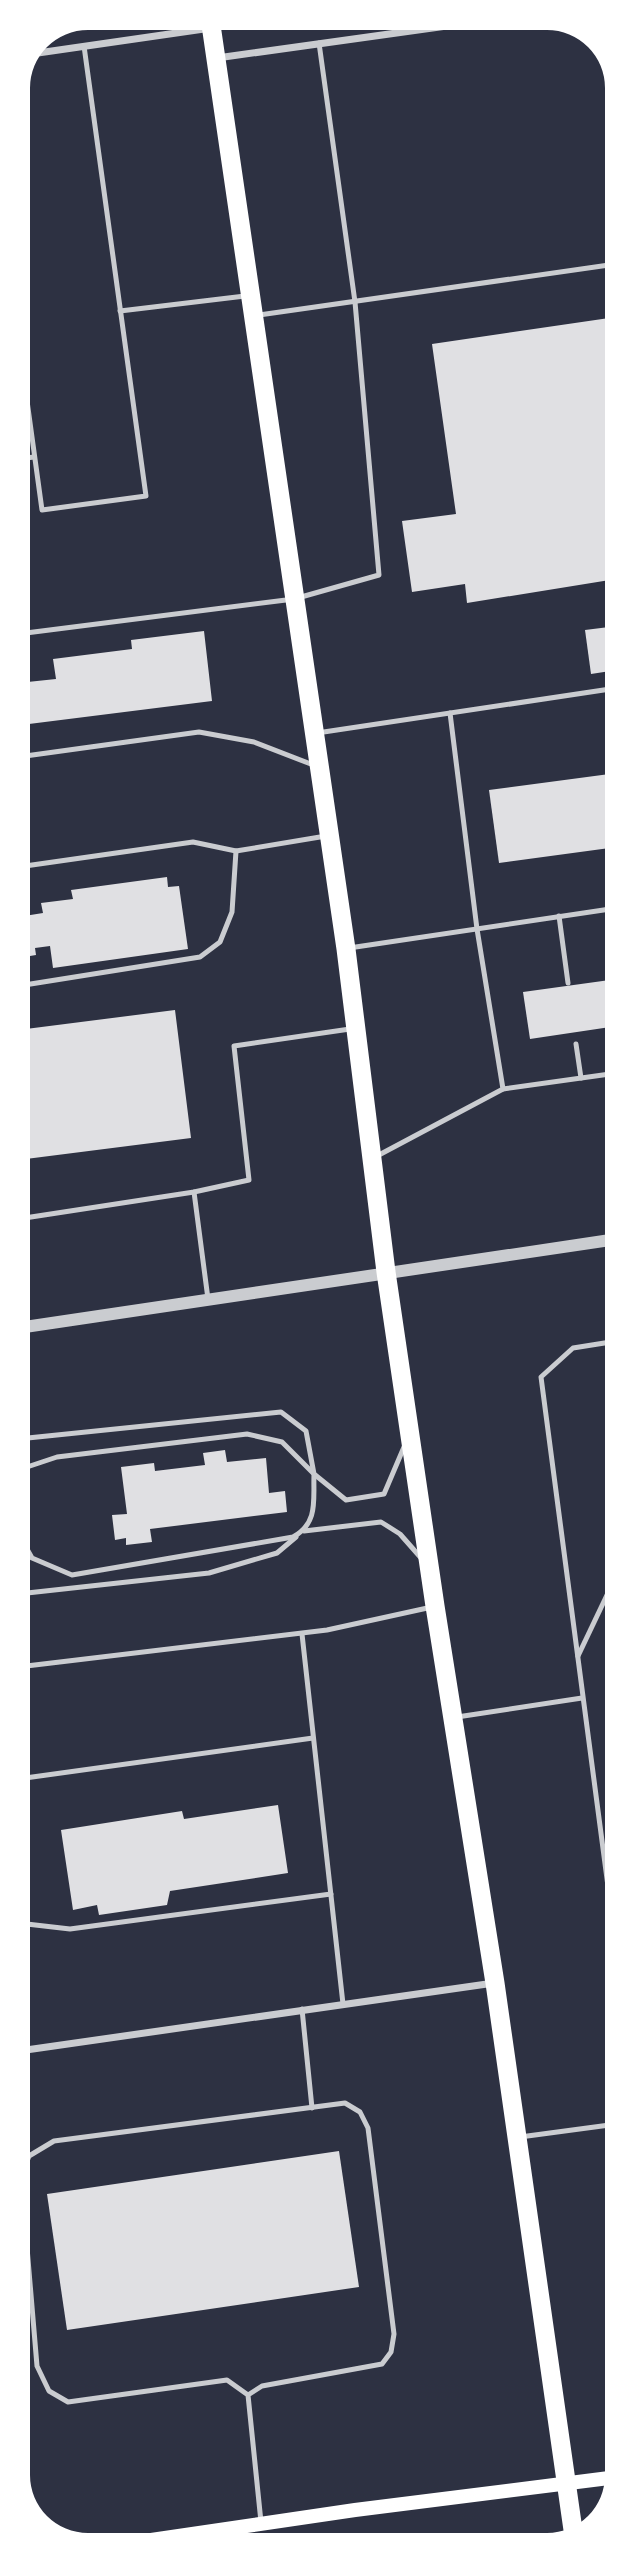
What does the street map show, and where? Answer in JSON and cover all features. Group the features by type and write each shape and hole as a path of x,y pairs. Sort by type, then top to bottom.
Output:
{"highway":[{"path":"212,30 346,948 386,1272 429,1568 495,1983 573,2528"}],"main road":[{"path":"203,2533 355,2510 605,2479"}],"street":[{"path":"41,53 172,30"},
{"path":"215,58 411,30"},
{"path":"30,1326 605,1241"},
{"path":"30,2049 495,1983"}],"lane":[{"path":"30,632 294,599 379,575 355,302 319,43"},
{"path":"30,426 42,510 146,496 84,46"},
{"path":"253,316 605,266"},
{"path":"120,311 250,295"},
{"path":"30,458 34,457"},
{"path":"314,733 605,690"},
{"path":"450,713 477,929 503,1089"},
{"path":"30,755 199,732 254,742 318,767"},
{"path":"30,865 192,842 236,850 329,836"},
{"path":"30,984 200,957 220,942 232,912 236,850"},
{"path":"346,948 605,909"},
{"path":"559,916 568,983"},
{"path":"30,1217 194,1192 249,1180 234,1046 355,1029"},
{"path":"576,1044 581,1078"},
{"path":"372,1159 503,1089 605,1075"},
{"path":"194,1192 208,1299"},
{"path":"605,1343 573,1348 541,1377 605,1867"},
{"path":"30,1437 281,1412 306,1431 314,1474 312,1518 305,1530 277,1552 209,1573 30,1593"},
{"path":"30,1466 57,1457 247,1434 282,1443 346,1500 384,1494 410,1435"},
{"path":"30,1554 32,1558 72,1574 293,1537 305,1530 381,1522 400,1534 429,1568"},
{"path":"577,1657 605,1599"},
{"path":"30,1666 302,1634 435,1606"},
{"path":"302,1634 343,2004"},
{"path":"454,1718 582,1698"},
{"path":"30,1777 313,1738"},
{"path":"30,1924 70,1929 331,1894"},
{"path":"302,2009 312,2108"},
{"path":"30,2155 54,2141 345,2103 360,2112 368,2128 394,2334 391,2353 382,2364 262,2386 248,2395"},
{"path":"517,2138 605,2126"},
{"path":"30,2283 37,2366 49,2391 68,2402 227,2380 248,2395 261,2525"}],"building":[{"path":"605,319 605,581 467,603 465,584 412,592 402,521 456,514 432,344"},
{"path":"605,628 605,672 591,674 585,630"},
{"path":"204,631 212,701 30,724 30,682 56,679 53,659 132,649 131,640"},
{"path":"605,775 605,849 499,863 489,790"},
{"path":"167,877 168,887 179,886 188,949 53,968 50,946 35,948 36,955 30,956 30,915 43,913 41,903 73,899 71,890"},
{"path":"605,981 605,1028 530,1039 523,992"},
{"path":"175,1010 191,1138 30,1158 30,1028"},
{"path":"225,1450 227,1462 266,1458 269,1493 285,1491 287,1512 150,1529 152,1542 126,1545 126,1538 115,1540 112,1515 127,1514 121,1467 154,1463 155,1471 205,1465 203,1453"},
{"path":"278,1805 288,1873 170,1891 167,1905 99,1915 97,1905 73,1910 61,1830 182,1811 184,1819"},
{"path":"339,2151 359,2287 67,2330 47,2194"}]}
